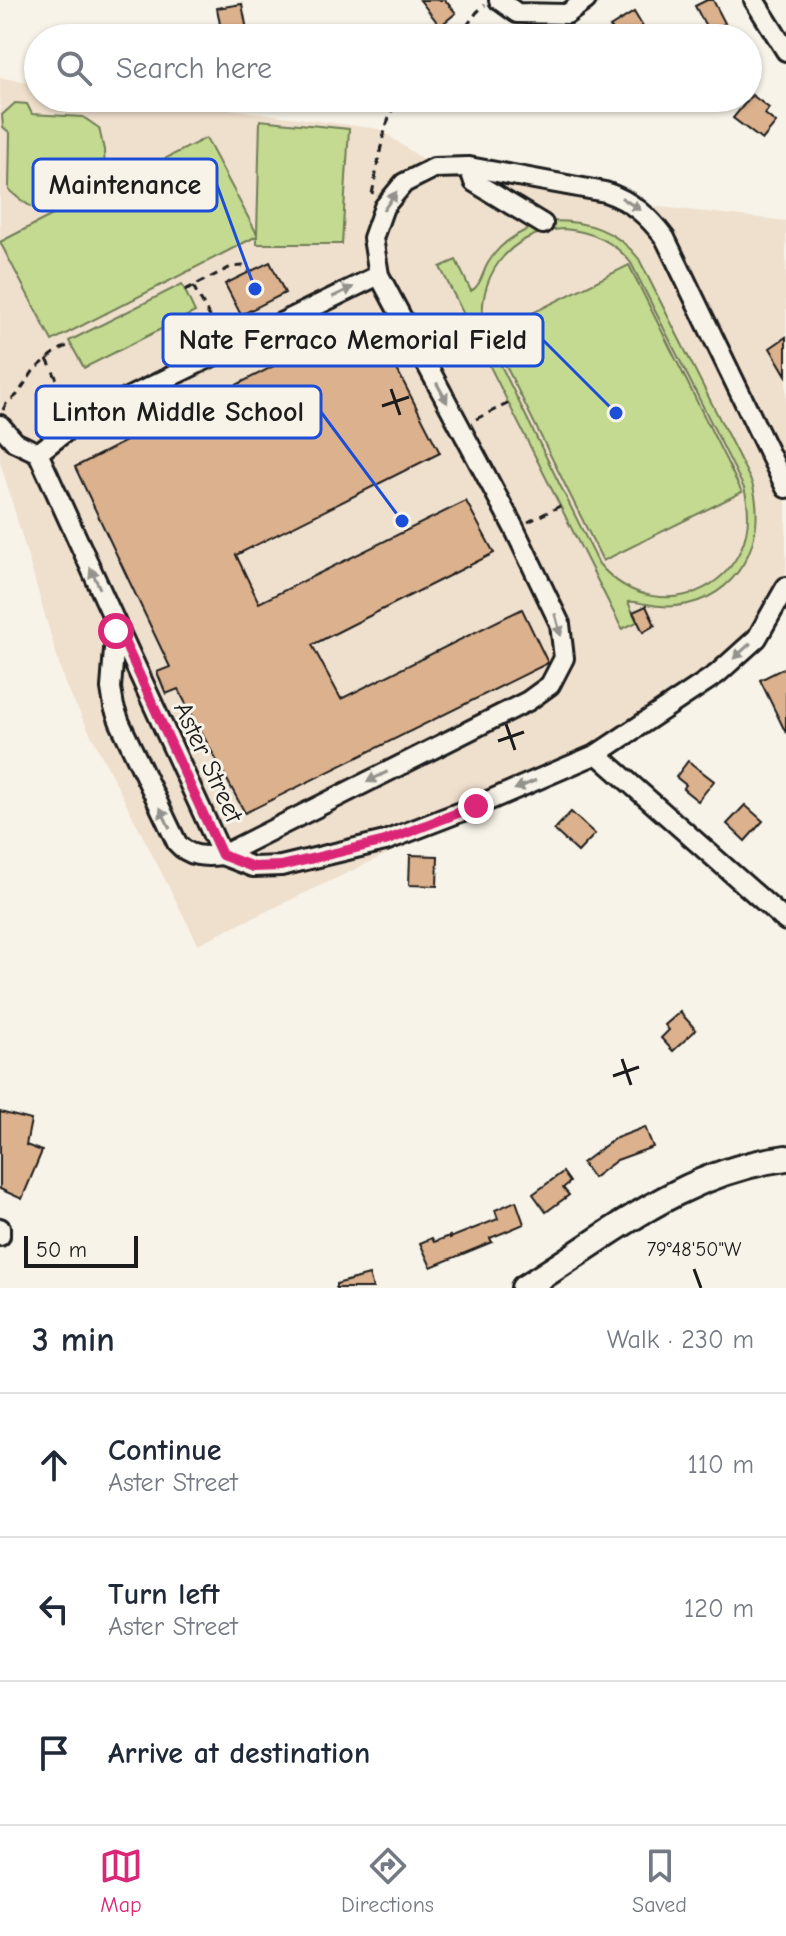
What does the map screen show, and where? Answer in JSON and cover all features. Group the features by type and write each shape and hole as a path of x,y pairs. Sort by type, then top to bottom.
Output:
{"main road":[{"path":"524,1288 643,1210 684,1187 723,1172 786,1158"}],"street":[{"path":"499,0 517,13 567,14 586,0"},
{"path":"754,0 786,51"},
{"path":"469,167 474,182 543,224"},
{"path":"116,624 111,688 120,723 177,843 184,851 207,857 222,855 528,701 550,685 564,658 560,624 514,528 379,275 373,238 384,207 404,183 434,168 469,167 605,192 620,197 645,213 665,238 786,488"},
{"path":"0,425 15,442 38,453 78,422 379,275"},
{"name":"Aster Street","path":"38,453 222,855 253,867 281,866 385,841 597,754 717,674 757,638 786,587"},
{"path":"597,754 786,921"},
{"path":"0,1228 0,1236"}],"path":[{"path":"468,24 490,0"},
{"path":"371,200 392,112"},
{"path":"185,290 238,265 248,271"},
{"path":"193,286 227,349"},
{"path":"0,416 34,370 71,344"},
{"path":"47,359 78,422"},
{"path":"461,427 509,403"},
{"path":"514,528 560,506"}],"shaded area":[{"path":"0,78 24,81 24,112 252,112 379,129 435,168 633,204 786,221 786,581 757,638 597,754 198,944 65,684 0,461"}],"green space":[{"path":"15,103 24,104 24,112 83,117 99,128 105,173 95,194 206,138 257,234 260,120 349,129 342,244 257,244 257,236 52,341 0,242 66,208 35,208 9,190 10,133 3,127 2,115"},
{"path":"552,221 600,229 621,241 639,259 752,483 756,504 752,545 732,579 698,601 676,606 628,602 637,622 622,629 440,267 456,260 471,291 500,247 524,231","holes":["573,230 609,243 631,263 744,488 748,521 741,549 726,572 704,588 679,596 651,596 624,585 599,564 484,331 485,293 500,261 526,239 543,232"]},
{"path":"629,265 742,492 603,561 490,334"},
{"path":"182,284 195,312 84,368 69,341"}],"building":[{"path":"420,0 445,0 456,13 438,24"},
{"path":"713,0 725,23 705,24 695,6"},
{"path":"242,4 246,24 220,24 217,8"},
{"path":"634,12 641,24 615,24"},
{"path":"762,103 769,108 765,114 776,123 762,140 733,118 738,112 762,112"},
{"path":"270,262 285,293 241,315 225,284"},
{"path":"370,317 440,453 236,555 259,603 466,501 494,553 312,645 341,699 522,609 548,663 245,813 178,689 166,694 157,672 170,667 75,467"},
{"path":"786,337 786,375 770,348"},
{"path":"646,606 655,625 643,632 633,612"},
{"path":"786,667 786,733 760,680"},
{"path":"688,761 714,781 698,801 683,789 686,785 676,777"},
{"path":"745,805 763,821 745,841 727,824"},
{"path":"571,812 595,834 578,852 554,830"},
{"path":"410,855 438,856 437,886 409,885"},
{"path":"680,1012 696,1030 673,1051 661,1038 669,1030 665,1025"},
{"path":"0,1112 31,1120 26,1145 42,1151 22,1199 0,1189"},
{"path":"645,1127 653,1147 617,1160 593,1178 582,1163 614,1139"},
{"path":"563,1172 570,1182 563,1188 569,1195 546,1212 533,1194"},
{"path":"516,1201 524,1224 490,1238 492,1242 431,1267 420,1243 432,1238 434,1242 450,1238 498,1219 495,1210"},
{"path":"369,1275 373,1288 336,1288 336,1284"}],"place":[{"name":"Maintenance","path":"255,289"},
{"name":"Nate Ferraco Memorial Field","path":"616,413"},
{"name":"Linton Middle School","path":"402,521"}],"route":[{"path":"116,631 116,624 222,855 253,867 281,866 385,841 476,806"}]}
